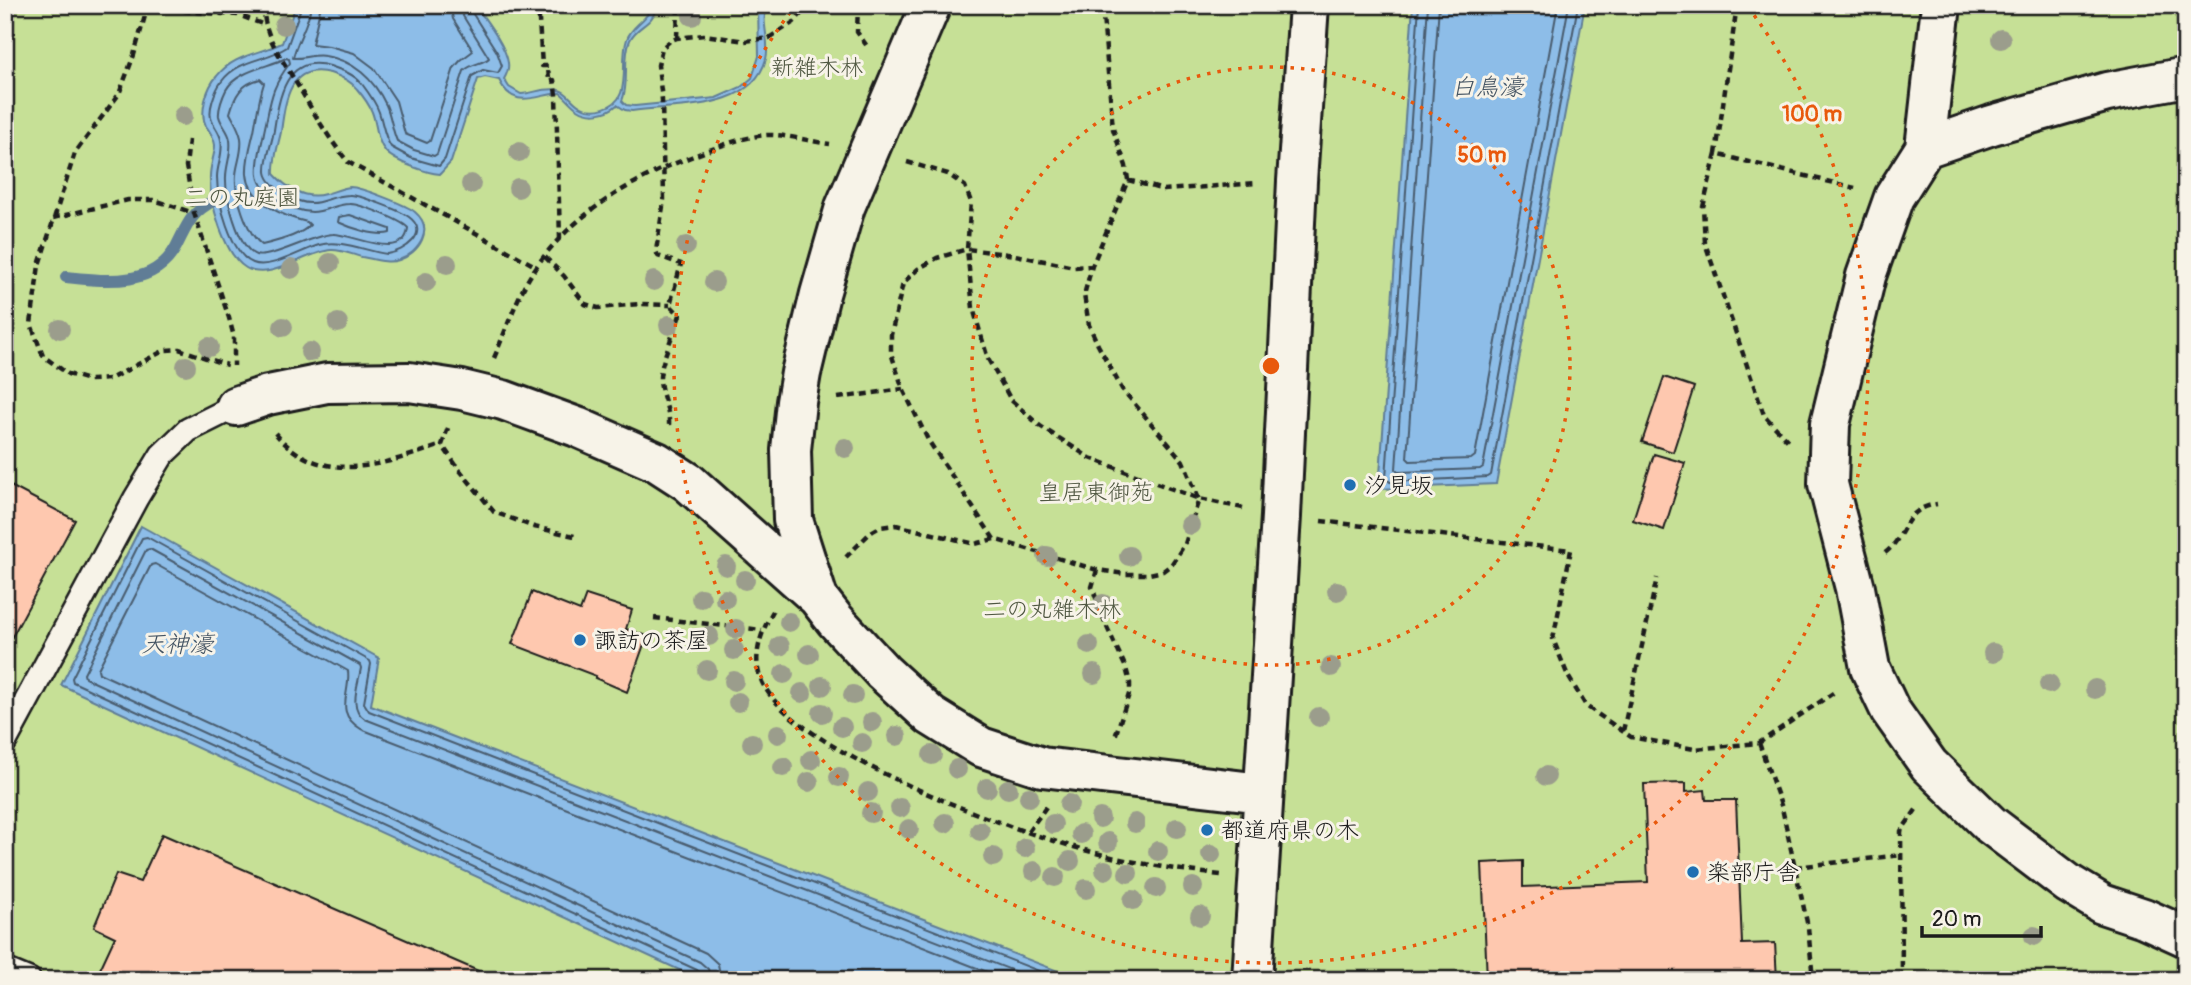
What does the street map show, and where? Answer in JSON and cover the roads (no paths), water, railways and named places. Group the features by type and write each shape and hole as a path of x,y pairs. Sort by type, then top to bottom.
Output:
{"street":[{"path":"818,597 793,520 792,450 796,402 820,294 845,207 931,5"},
{"path":"1252,980 1309,5"},
{"path":"1941,5 1926,148 1894,197 1866,276 1830,424 1828,484 1849,564 1870,668 1890,710 1929,765 1991,825 2069,884 2102,904 2144,918 2186,937"},
{"path":"1926,148 1992,125 2107,92 2186,77"},
{"path":"236,406 268,395 327,383 409,382 503,400 577,427 657,461 688,482 818,597 835,620 883,672 931,716 981,747 1042,767 1262,793"}],"lane":[{"path":"5,741 162,455 188,430 236,406"},
{"path":"5,970 29,980"}],"water":[{"path":"296,5 475,5 495,33 506,56 508,71 504,79 509,87 521,94 559,90 580,106 591,109 609,106 621,93 627,39 652,5 657,5 655,12 633,35 628,47 626,86 622,101 626,105 716,98 741,87 752,78 759,56 758,5 767,5 767,52 758,76 745,89 710,103 689,106 632,111 617,105 593,114 576,107 560,93 518,98 505,90 499,80 485,77 478,79 451,162 440,174 396,160 386,152 380,143 371,109 351,83 330,73 306,73 298,79 287,97 274,174 290,188 303,194 325,194 350,187 383,197 415,212 424,226 424,233 413,252 399,260 380,261 331,250 277,269 256,271 246,268 238,261 219,226 210,186 215,145 204,120 205,100 210,86 223,69 239,59 282,43"},
{"name":"白鳥濠","path":"1413,5 1585,5 1496,484 1379,489"},
{"name":"天神濠","path":"141,526 379,658 371,705 1081,980 701,980 61,685"}],"waterway":[{"path":"66,277 127,279 155,270 167,260 194,215 213,201"}],"place":[{"name":"汐見坂","path":"1350,485"},
{"name":"諏訪の茶屋","path":"580,640"},
{"name":"都道府県の木","path":"1207,830"},
{"name":"楽部庁舎","path":"1693,872"}],"park label":[{"name":"新雑木林","path":"817,67"},
{"name":"二の丸庭園","path":"242,197"},
{"name":"皇居東御苑","path":"1096,492"},
{"name":"二の丸雑木林","path":"1052,609"}]}
